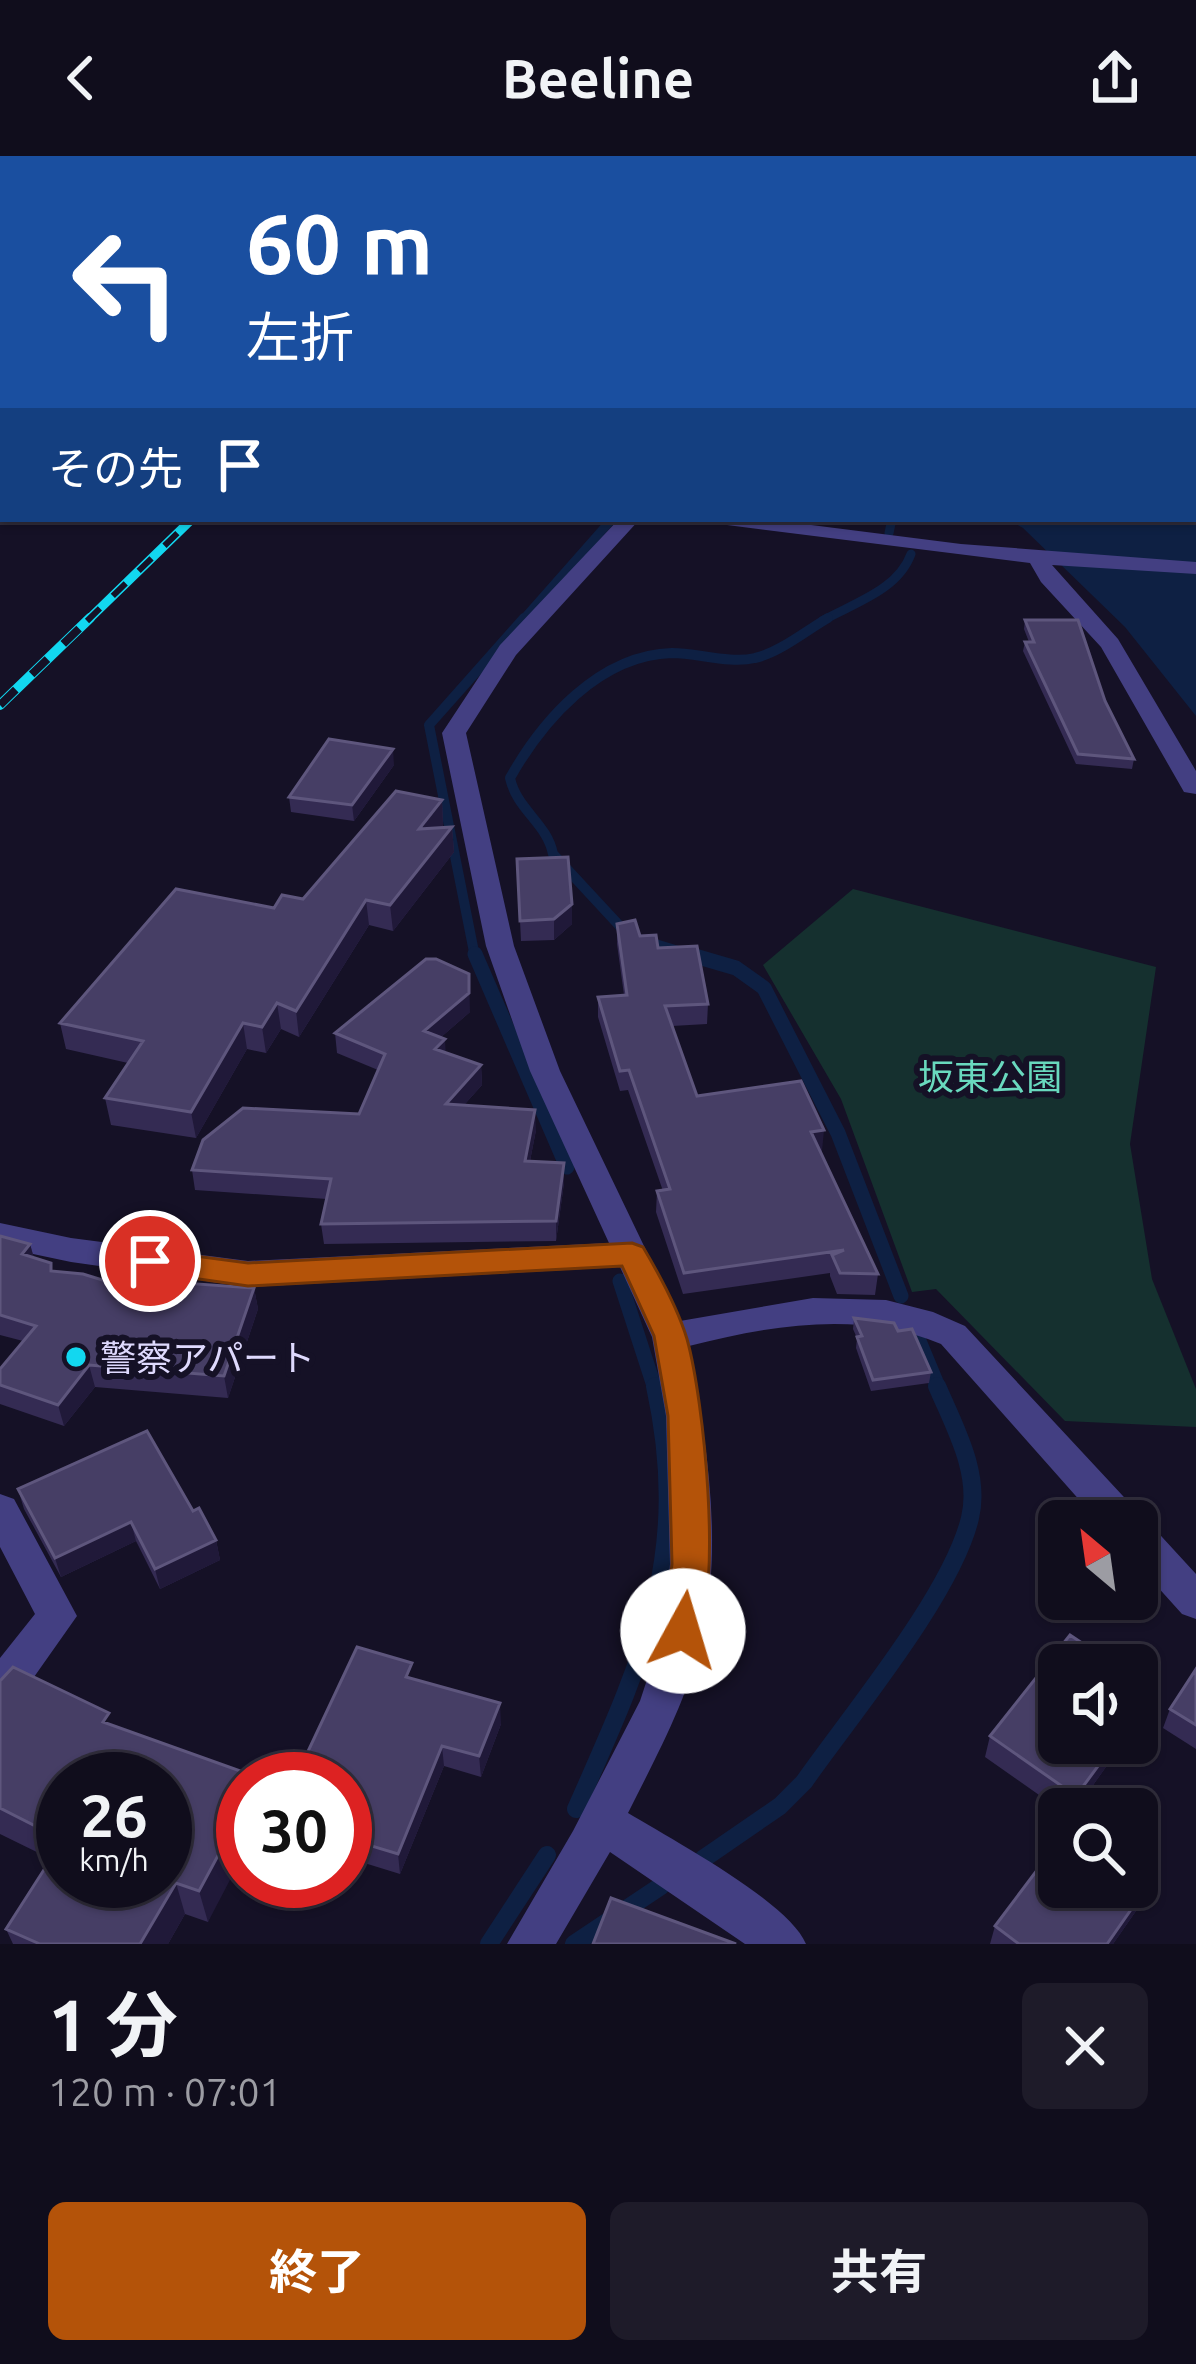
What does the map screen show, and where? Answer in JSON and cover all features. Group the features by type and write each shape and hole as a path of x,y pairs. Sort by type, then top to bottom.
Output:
{"street":[{"path":"530,1944 602,1822 660,1705 683,1631 690,1497 684,1416 670,1336 545,1071 500,946 454,733 461,714 517,644 627,522"},
{"path":"745,522 817,535 1045,560 1196,568"},
{"path":"1045,560 1048,578 1110,644 1193,787"},
{"path":"0,1234 71,1250 248,1274 632,1255"},
{"path":"670,1336 720,1324 822,1313 872,1312 938,1327 953,1335 1103,1500"},
{"path":"0,1510 57,1616 0,1691"},
{"path":"1158,1560 1196,1602"},
{"path":"602,1822 702,1884 783,1944"}],"green space":[{"name":"坂東公園","path":"853,889 1156,967 1130,1144 1152,1279 1196,1389 1196,1427 1065,1421 936,1289 912,1292 841,1099 763,965"}],"water":[{"path":"1012,522 1196,522 1196,716 1125,627"}],"building":[{"path":"1025,620 1078,620 1105,701 1134,759 1078,754 1025,642 1034,642"},
{"path":"329,739 393,749 352,805 289,797"},
{"path":"396,791 442,800 419,829 452,827 390,905 366,900 296,1011 277,1003 262,1027 243,1023 191,1112 105,1098 143,1041 60,1023 176,889 274,908 282,895 303,899"},
{"path":"568,857 572,904 554,919 520,921 517,859"},
{"path":"635,920 640,936 656,935 658,948 697,946 708,1004 665,1006 697,1096 801,1081 824,1130 811,1132 878,1274 840,1273 832,1255 844,1250 684,1273 657,1191 670,1189 629,1070 620,1071 598,997 627,995 617,924"},
{"path":"426,959 469,974 469,993 424,1031 445,1039 435,1049 481,1065 446,1104 535,1110 525,1161 564,1163 556,1221 321,1224 331,1179 192,1170 203,1140 243,1108 359,1114 385,1054 335,1033"},
{"path":"0,1236 30,1244 22,1254 51,1263 51,1271 83,1274 177,1303 184,1283 254,1288 224,1376 89,1365 58,1405 0,1385 0,1369 36,1326 0,1315"},
{"path":"854,1318 894,1323 898,1331 912,1329 931,1372 873,1380"},
{"path":"147,1431 193,1511 199,1508 216,1540 155,1569 131,1522 55,1558 18,1489"},
{"path":"1070,1635 1084,1644 1063,1644"},
{"path":"357,1647 412,1663 406,1677 500,1703 479,1756 442,1746 398,1854 372,1846 372,1752 308,1752"},
{"path":"13,1667 109,1713 103,1722 187,1752 36,1752 36,1826 0,1808 0,1681"},
{"path":"1196,1669 1196,1725 1170,1709"},
{"path":"1038,1675 1038,1764 1100,1764 1082,1788 1065,1788 990,1736"},
{"path":"192,1754 216,1762 216,1859 199,1891 192,1889"},
{"path":"1038,1869 1038,1908 1132,1908 1107,1944 1019,1944 995,1926"},
{"path":"36,1882 36,1908 161,1908 140,1944 40,1944 6,1929"},
{"path":"611,1898 736,1944 593,1944"}],"waterway":[{"path":"522,621 609,522"},
{"path":"889,533 891,522"},
{"path":"822,621 886,586 911,554"},
{"path":"475,957 429,725 524,618"},
{"path":"691,955 629,936 553,854 510,778 556,714 597,678 620,665 672,653 755,658 828,618"},
{"path":"475,954 567,1167"},
{"path":"691,955 736,968 764,988 838,1133 901,1296"},
{"path":"691,955 698,957"},
{"path":"620,1281 655,1389"},
{"path":"919,1341 939,1389"},
{"path":"576,1809 640,1654 664,1555 668,1503 655,1386"},
{"path":"703,1859 780,1806 804,1782 898,1653 960,1548 970,1518 972,1484 964,1450 937,1386"},
{"path":"489,1944 547,1855"},
{"path":"574,1944 661,1886"}],"railway":[{"path":"87,621 189,522"},
{"path":"0,705 90,618"}],"place":[{"name":"警察アパート","path":"76,1357"}],"route":[{"path":"150,1261 248,1274 632,1255 670,1336 684,1416 690,1564 683,1631"}]}
